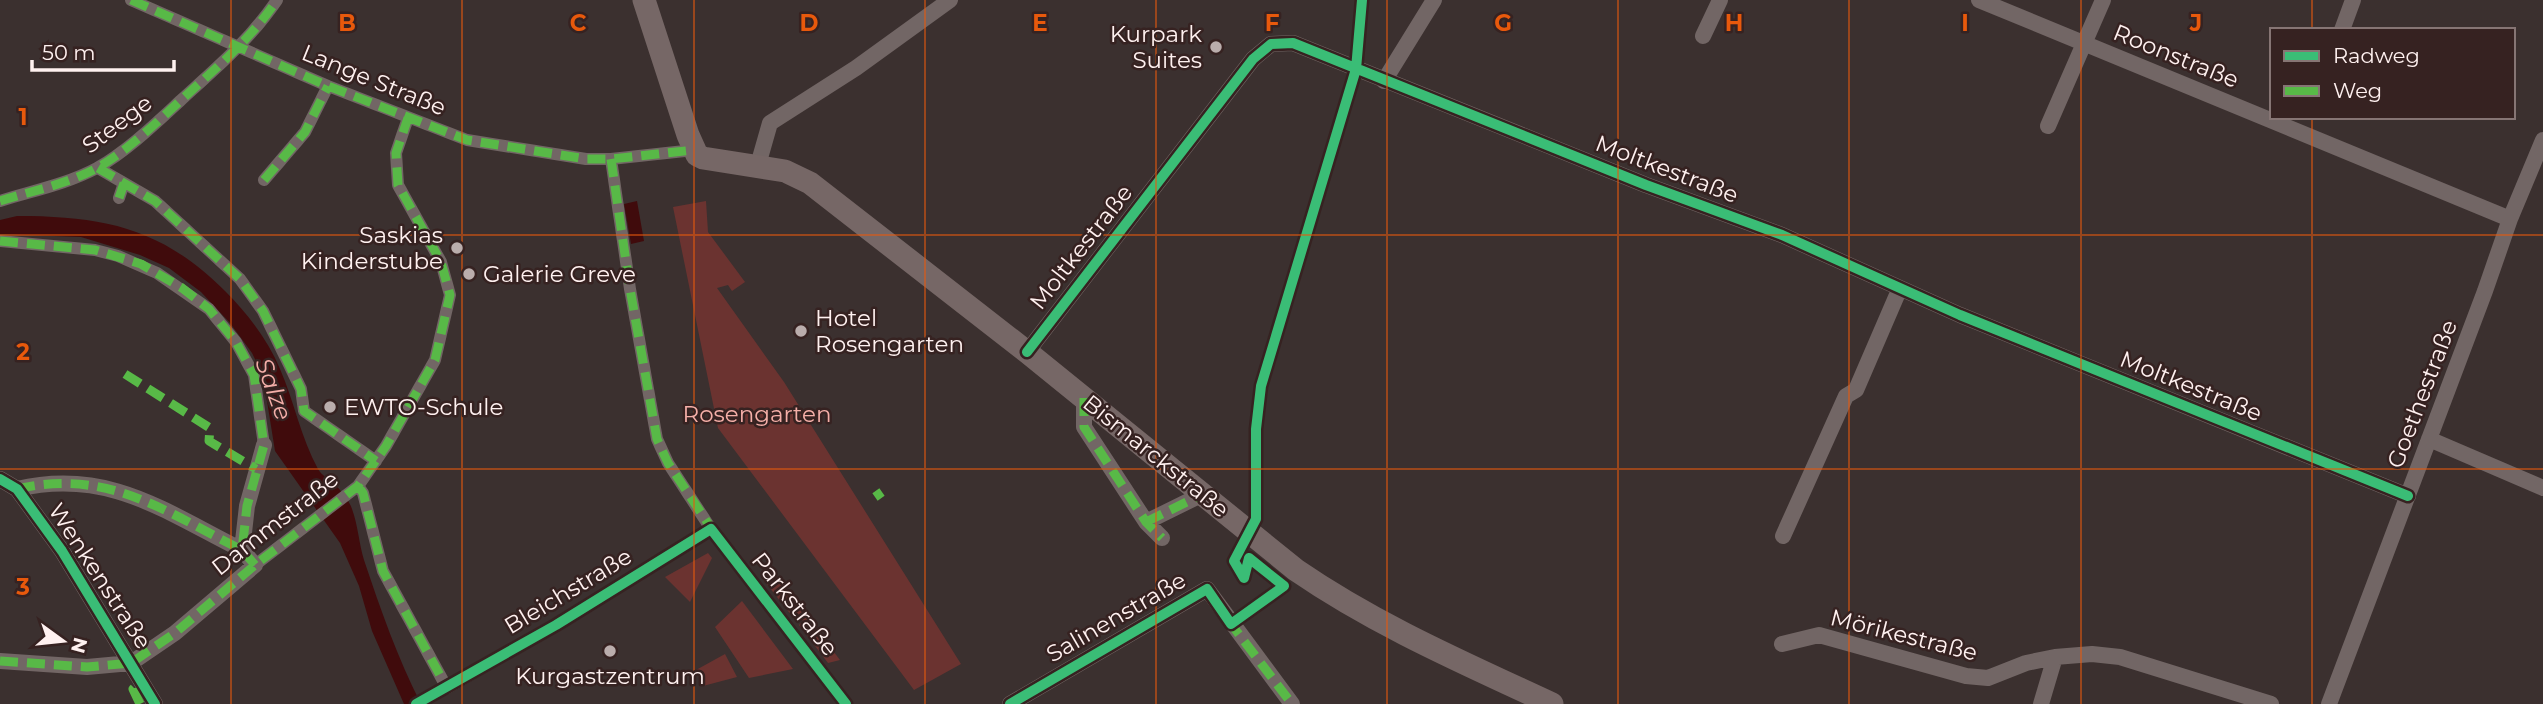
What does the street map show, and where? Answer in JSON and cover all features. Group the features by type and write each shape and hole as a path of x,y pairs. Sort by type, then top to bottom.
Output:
{"main road":[{"path":"644,0 694,150"},
{"name":"Bismarckstraße","path":"694,150 703,158 785,171 827,195 1027,352 1296,570 1333,596 1392,629 1552,704"}],"street":[{"name":"Lange Straße","path":"131,0 328,86 467,140 586,159 694,150"},
{"name":"Steege","path":"0,201 72,179 97,168 146,132 240,46 259,27 276,0"},
{"path":"758,165 770,123 856,68 950,0"},
{"path":"1384,81 1434,0"},
{"path":"1703,36 1720,0"},
{"name":"Roonstraße","path":"1979,0 2084,43 2270,112"},
{"path":"2048,126 2103,0"},
{"path":"2343,28 2353,0"},
{"name":"Moltkestraße","path":"1027,352 1253,59 1271,44 1293,43 1647,185 1782,235 1960,315 2408,496"},
{"path":"264,180 305,132 328,86"},
{"name":"Dammstraße","path":"131,663 175,633 255,565 358,486 376,461 436,360 450,295 441,262 398,186 396,153 408,118"},
{"name":"Roonstraße","path":"2303,124 2510,219"},
{"name":"Goethestraße","path":"2329,704 2510,219 2543,140"},
{"name":"Parkstraße","path":"611,159 630,289 657,439 668,463 711,529 846,704"},
{"path":"97,168 155,201 240,279 263,311 301,389 303,411 376,461"},
{"path":"119,198 124,183"},
{"path":"0,240 95,250 118,256 157,273 209,309 236,342 254,375 264,445 247,506 242,550"},
{"path":"1783,536 1846,396 1856,390 1900,288"},
{"name":"Salinenstraße","path":"1084,398 1084,427 1146,522 1162,538"},
{"path":"2429,439 2543,488"},
{"name":"Wenkenstraße","path":"0,480 17,489 62,551 155,704"},
{"path":"17,489 44,483 100,485 132,495 242,550 255,565"},
{"name":"Bleichstraße","path":"358,486 363,493 383,571 447,688 556,625 711,529"},
{"path":"1146,522 1203,494"},
{"name":"Salinenstraße","path":"1010,704 1207,589 1292,704"},
{"name":"Mörikestraße","path":"1782,644 1819,635 1966,676 1987,678 2026,663 2055,657 2092,654 2120,657 2271,704"},
{"path":"2041,704 2055,657"},
{"path":"0,661 87,667 131,663"}],"green space":[{"name":"Rosengarten","path":"706,201 708,232 745,282 732,291 728,285 717,288 784,382 961,664 914,690 718,428 673,207"},
{"path":"708,553 712,558 690,602 665,577"},
{"path":"772,571 840,660 828,663 799,625 803,621 797,613 792,616 762,578"},
{"path":"742,601 793,669 749,678 715,627"},
{"path":"725,654 737,677 703,686 696,670"}],"water":[{"path":"637,201 644,241 631,244 624,204"},
{"name":"Salze","path":"17,216 104,223 154,240 202,270 249,318 275,358 318,469 347,498 351,506 376,596 421,704 404,704 372,631 359,586 340,543 275,451 263,376 252,353 230,323 201,292 169,268 140,255 81,237 0,234 0,220"}],"marked path":[{"path":"131,0 328,86 467,140 586,159 694,150"},
{"path":"0,201 74,178 119,154 232,54 277,0"},
{"path":"264,180 305,132 328,86"},
{"path":"0,661 87,667 131,663 175,633 255,565 358,486 386,446 435,360 450,295 441,262 398,185 396,153 408,118"},
{"path":"611,159 630,289 657,439 668,463 715,534"},
{"path":"98,168 155,201 240,279 263,311 301,389 304,411 376,461"},
{"path":"119,198 124,183"},
{"path":"0,241 95,250 141,264 182,288 209,309 236,342 254,375 264,445 247,506 242,550"},
{"path":"125,374 210,428 209,441 256,469"},
{"path":"1084,398 1084,427 1146,522 1162,538"},
{"path":"17,489 50,484 80,484 134,497 242,550 255,565"},
{"path":"358,486 363,493 383,571 447,688 452,685"},
{"path":"875,497 882,492"},
{"path":"1146,522 1203,494"},
{"path":"1228,620 1292,704"},
{"path":"140,704 133,689 141,681"}],"cycle path":[{"path":"1010,704 1207,589 1231,624 1284,586 1249,558 1244,578 1234,561 1256,519 1256,429 1261,386 1356,69 1362,0"},
{"path":"1027,352 1253,59 1271,44 1293,43 1646,185 1782,235 1960,315 2408,496"},
{"path":"0,479 17,489 62,551 155,704"},
{"path":"416,704 556,625 711,529 846,704"}],"place":[{"name":"Kurpark Suites","path":"1216,47"},
{"name":"Saskias Kinderstube","path":"457,248"},
{"name":"Galerie Greve","path":"469,274"},
{"name":"Hotel Rosengarten","path":"801,331"},
{"name":"EWTO-Schule","path":"330,407"},
{"name":"Kurgastzentrum","path":"610,651"}]}
